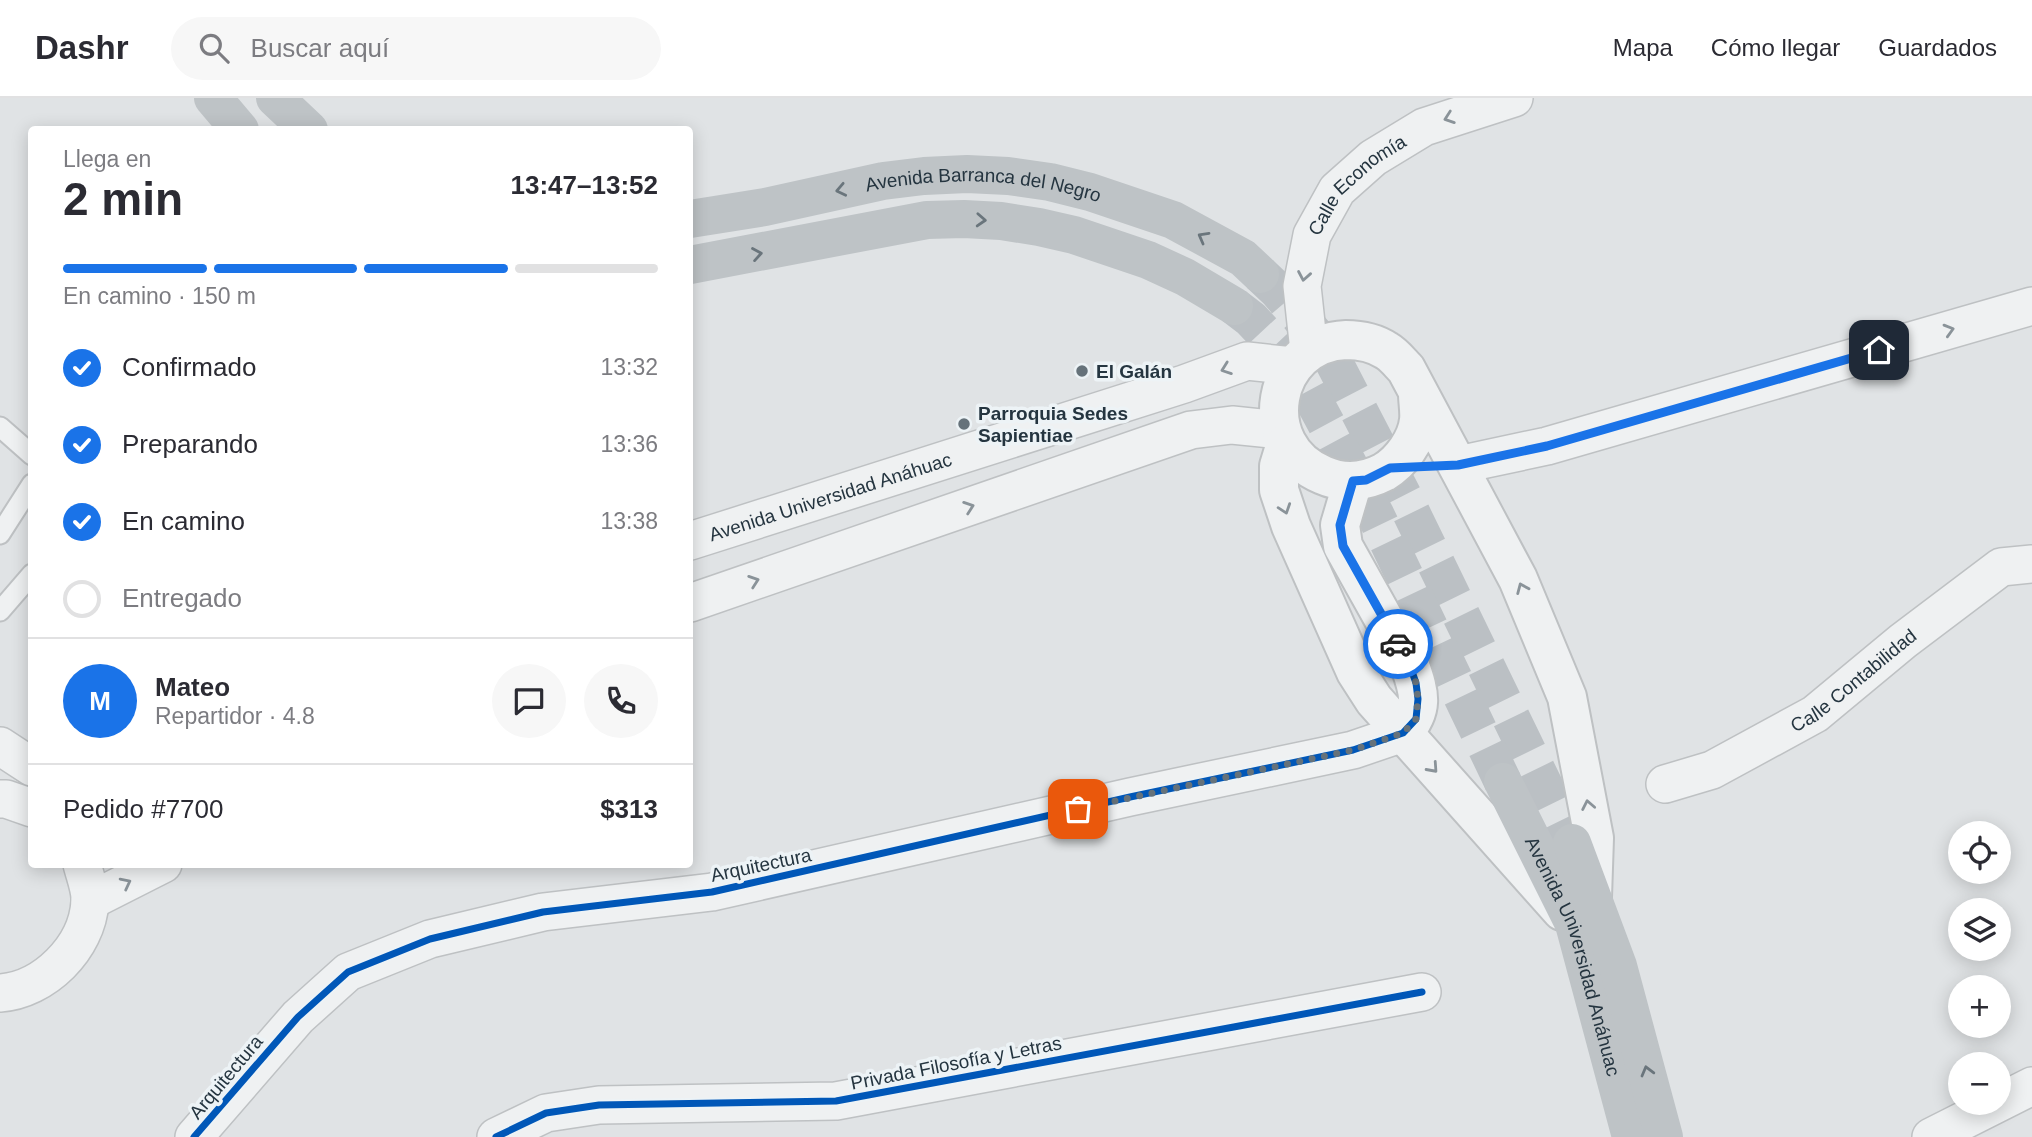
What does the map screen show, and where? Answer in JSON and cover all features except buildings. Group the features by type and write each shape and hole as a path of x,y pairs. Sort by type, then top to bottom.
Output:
{"main road":[{"path":"213,98 237,126"},
{"path":"275,98 305,126"},
{"name":"Avenida Barranca del Negro","path":"693,218 883,181 935,175 1008,176 1050,182 1090,192 1172,219 1243,258 1260,274"},
{"name":"Avenida Barranca del Negro","path":"693,264 926,220 1001,221 1074,235 1148,260 1185,277 1234,306"},
{"name":"Avenida Universidad Anáhuac","path":"1503,782 1583,911"},
{"name":"Avenida Universidad Anáhuac","path":"1572,843 1583,911 1664,1137"},
{"name":"Avenida Universidad Anáhuac","path":"1603,969 1631,1137"}],"street":[{"name":"Calle Economía","path":"1301,358 1301,286 1312,235 1337,190 1373,158 1424,127 1514,98"},
{"path":"1390,468 1458,465 1547,446 2032,306"},
{"path":"1418,394 1419,422 1409,448 1390,468 1366,480 1333,480 1314,472 1298,459 1284,437 1278,416 1279,398 1301,358 1334,341 1361,340 1387,350 1406,369 1518,579 1567,697 1594,838 1583,911"},
{"name":"Avenida Universidad Anáhuac","path":"693,540 1171,388 1247,361 1301,358"},
{"path":"693,602 1191,430 1232,425 1284,437"},
{"path":"1284,437 1279,466 1279,490 1291,526 1356,672 1374,700 1403,733 1583,911"},
{"path":"1353,481 1340,525 1343,546 1410,666 1416,683 1416,719 1403,733"},
{"name":"Calle Contabilidad","path":"1665,784 1712,771 1815,714 2001,567 2032,564"},
{"name":"Arquitectura","path":"194,1137 298,1017 348,972 430,939 543,912 712,892 1117,800 1353,750 1403,733"},
{"path":"0,746 28,765"},
{"path":"0,993 14,992 41,981 72,951 85,924 90,901 83,868"},
{"path":"90,901 155,868"},
{"name":"Privada Filosofía y Letras","path":"496,1137 546,1113 599,1105 836,1101 1422,992"},
{"path":"1931,1137 2032,1086"}],"lane":[{"path":"0,427 28,452"},
{"path":"0,534 28,490"},
{"path":"0,611 28,579"}],"tunnel":[{"path":"1260,274 1327,349 1404,498 1572,843"},
{"path":"1234,306 1251,319 1295,366 1375,514 1503,782"}],"cycle path":[{"path":"194,1137 298,1017 348,972 430,939 543,912 712,892 1130,797 1353,750 1403,733 1416,719 1416,683 1410,666 1343,546 1340,525 1353,481"},
{"path":"496,1137 546,1113 599,1105 836,1101 1422,992"}],"way so far":[{"path":"1078,809 1353,750 1403,733 1416,719 1418,699 1410,666 1398,644"}],"place":[{"name":"El Galán","path":"1082,371"},
{"name":"Parroquia Sedes Sapientiae","path":"964,424"}],"route":[{"path":"1398,644 1343,546 1340,525 1353,481 1366,480 1390,468 1458,465 1547,446 1879,350"}]}
